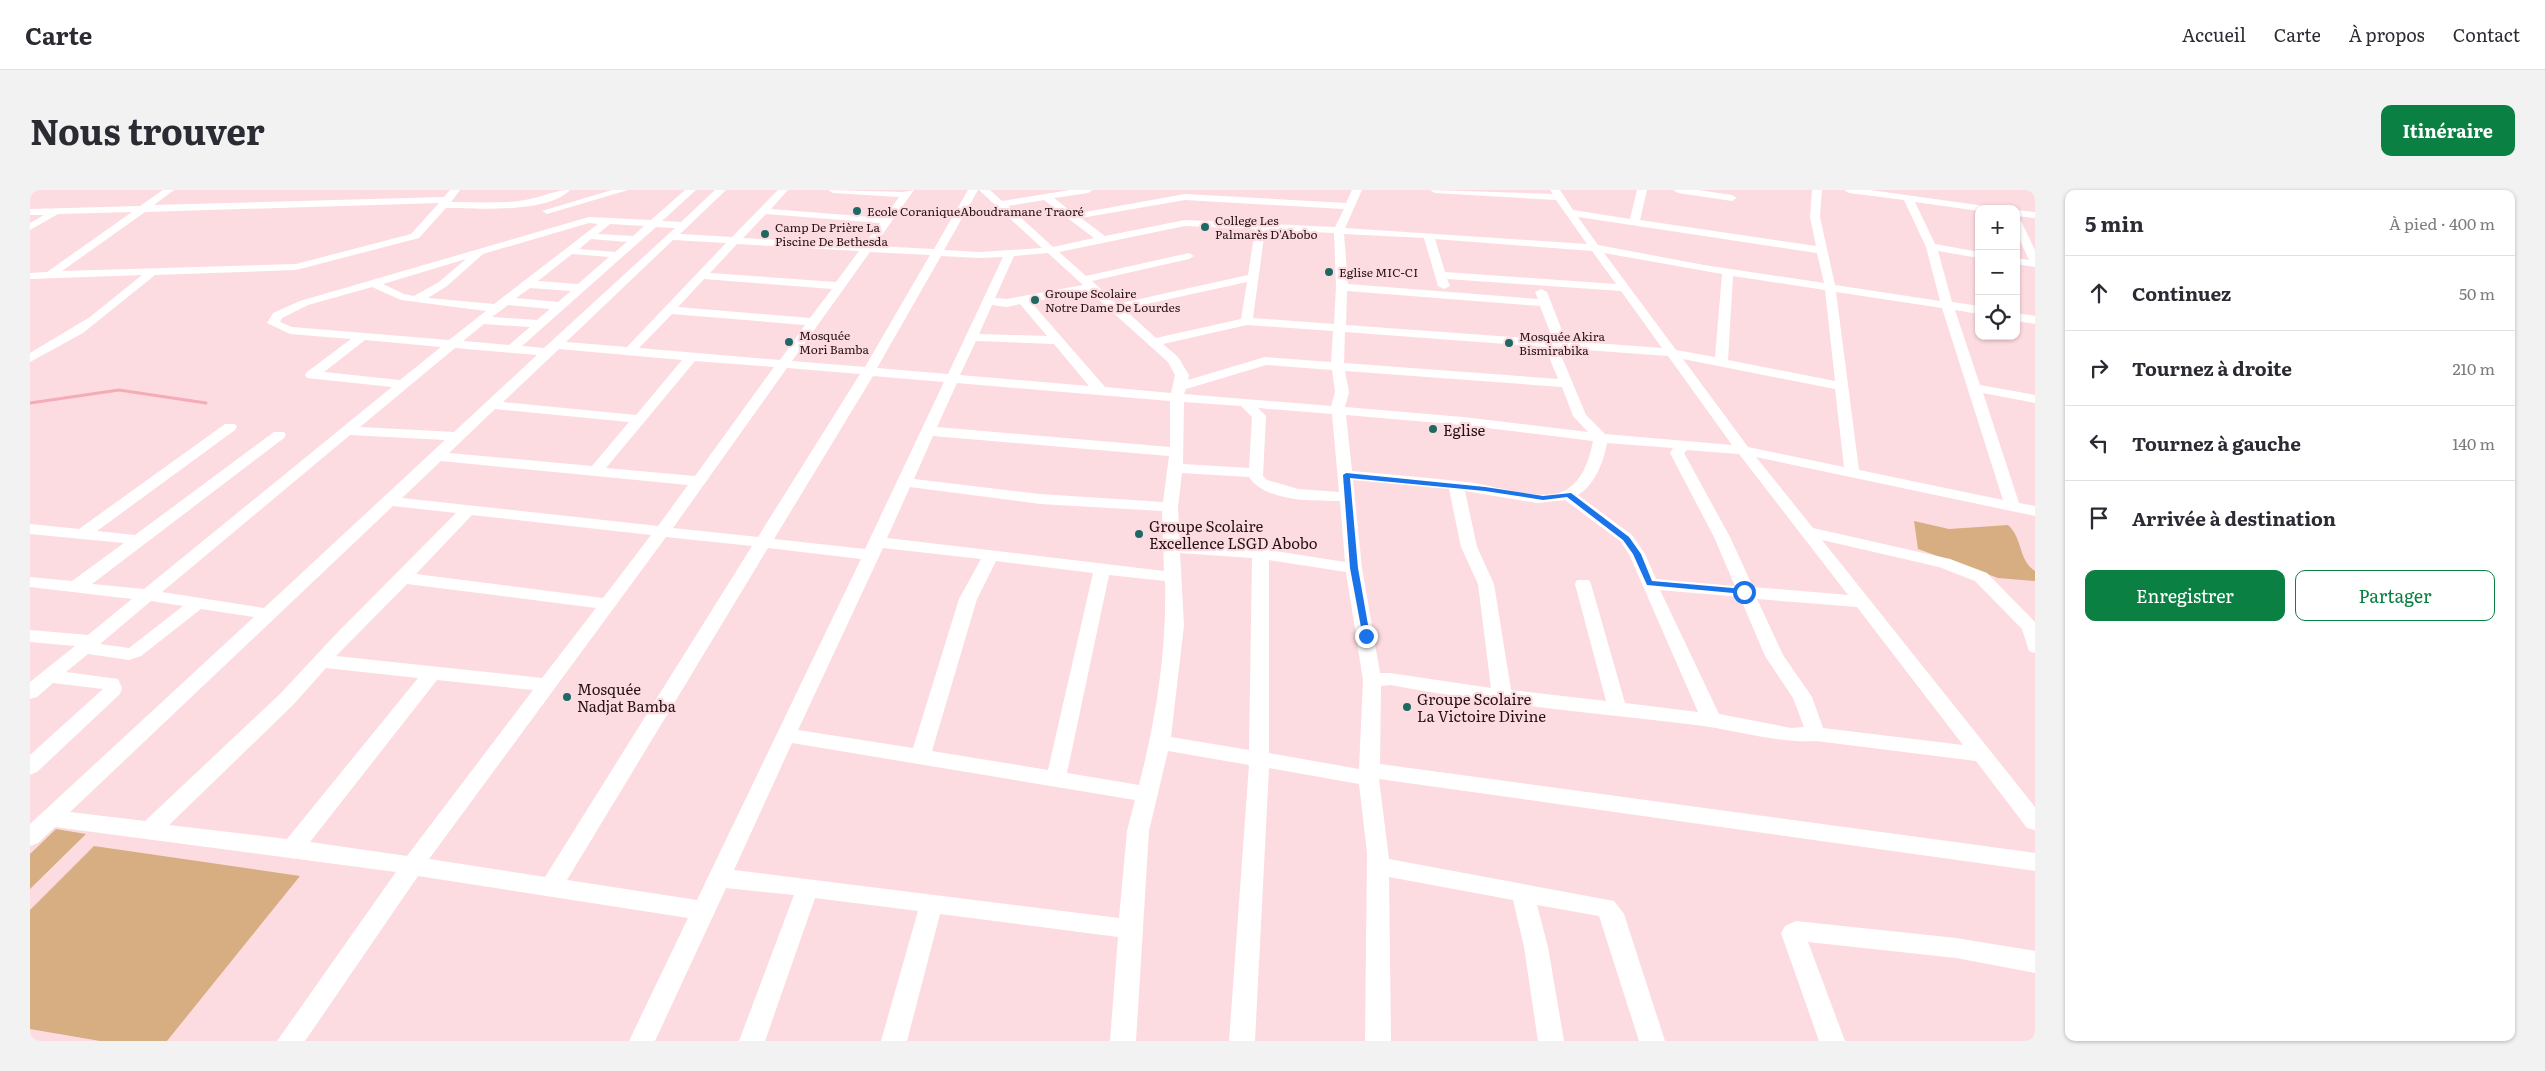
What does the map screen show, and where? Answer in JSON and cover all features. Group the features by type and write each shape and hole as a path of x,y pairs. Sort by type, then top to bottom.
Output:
{"street":[{"path":"50,276 169,190"},
{"path":"30,276 296,267 316,264 415,236 420,233 455,190"},
{"path":"30,212 142,208 531,202 549,198 565,190"},
{"path":"547,211 624,190"},
{"path":"512,349 691,190"},
{"path":"30,837 721,190"},
{"path":"631,350 783,190"},
{"path":"833,190 907,192"},
{"path":"550,888 869,371 973,190"},
{"path":"984,190 1002,204 1180,368 1182,375 1178,391 1176,460 1170,507 1175,625 1160,742 1138,830 1124,1041"},
{"path":"1002,204 1088,190"},
{"path":"1357,190 1348,206 1339,230 1342,288 1337,366 1342,385 1338,404 1354,568 1372,680 1370,804 1376,829 1378,1041"},
{"path":"1436,190 1558,193 1570,213 1743,450 2035,822"},
{"path":"1634,222 1642,190"},
{"path":"1678,190 1732,198"},
{"path":"1817,190 1815,217 1830,286 1852,473"},
{"path":"1849,190 1975,207"},
{"path":"290,1041 412,866 661,533 888,221 907,192"},
{"path":"1046,197 1103,240"},
{"path":"1908,198 1931,247 1947,304 2014,506"},
{"path":"670,237 867,250 938,253 1010,253 1052,250 1103,240 1186,206 1260,228 1339,230 1596,248 1728,272 1975,309"},
{"path":"1072,216 1186,206 1348,206"},
{"path":"30,227 56,211"},
{"path":"764,211 888,221"},
{"path":"1570,213 1822,250"},
{"path":"2020,213 2035,215"},
{"path":"682,225 589,220 286,310 277,316 273,323 290,330 512,349 631,350 783,365 1100,390 1178,391 1244,402 1339,412 1462,421 1601,438 1743,450 2035,511"},
{"path":"30,692 481,320 610,220"},
{"path":"1247,321 1260,228"},
{"path":"2020,230 2035,262 2020,261"},
{"path":"588,236 636,240"},
{"path":"1429,236 1447,296"},
{"path":"1931,247 1975,254"},
{"path":"416,300 442,284 485,250"},
{"path":"569,251 618,255"},
{"path":"642,1041 874,549 1010,253"},
{"path":"988,301 1007,303 1023,300 1189,256"},
{"path":"1721,363 1728,272"},
{"path":"30,358 94,322 151,273"},
{"path":"1441,275 1625,288"},
{"path":"703,276 840,286"},
{"path":"1114,308 1254,277"},
{"path":"1537,282 1545,303 1568,384 1584,422 1601,438"},
{"path":"373,283 401,297 416,300 559,306"},
{"path":"528,284 580,288"},
{"path":"1342,288 1545,303"},
{"path":"1023,300 1100,390"},
{"path":"670,310 814,322"},
{"path":"2020,318 2035,320"},
{"path":"481,320 540,324"},
{"path":"1153,343 1247,321 1673,353 1841,386"},
{"path":"362,337 312,375 404,384"},
{"path":"972,338 1057,340"},
{"path":"595,472 692,356"},
{"path":"1178,391 1258,362 1337,366 1568,384"},
{"path":"1975,388 2035,399"},
{"path":"1244,402 1259,416 1256,473 1258,481 1273,489 1347,497"},
{"path":"491,405 639,419"},
{"path":"81,535 230,428"},
{"path":"348,431 457,436"},
{"path":"929,431 1176,460 1256,473"},
{"path":"76,587 279,435"},
{"path":"1346,475 1456,486 1543,498 1568,495 1582,485 1592,470 1601,438"},
{"path":"1684,444 1678,453 1722,538 1744,592 1774,656 1802,697 1816,734"},
{"path":"437,456 698,481"},
{"path":"904,482 1040,499 1170,507"},
{"path":"1456,486 1469,547 1486,584 1502,696"},
{"path":"1568,495 1626,538 1637,554 1712,720"},
{"path":"390,501 764,544 991,556 1172,577"},
{"path":"149,831 287,699 468,510"},
{"path":"30,529 137,540"},
{"path":"30,544 48,531"},
{"path":"1808,532 1944,563 1981,577 2030,627 2035,647"},
{"path":"1171,548 1261,549 1354,568"},
{"path":"1242,1041 1259,759 1261,549"},
{"path":"920,757 968,599 991,556"},
{"path":"1056,779 1102,569"},
{"path":"403,578 608,604"},
{"path":"30,582 147,595 269,614"},
{"path":"1583,584 1617,708"},
{"path":"1649,584 1862,602"},
{"path":"30,636 134,652 143,648 198,603"},
{"path":"322,661 548,684"},
{"path":"291,850 433,672"},
{"path":"30,767 111,694 113,688 111,684 49,676"},
{"path":"1372,680 1390,679 1449,690 1712,720 1783,734 1816,734 1984,755"},
{"path":"786,735 1147,794"},
{"path":"1160,742 1259,759 2035,862"},
{"path":"50,818 291,850 336,854 703,912"},
{"path":"1377,866 1606,908 1612,914 1652,1041"},
{"path":"719,878 808,887 1130,929"},
{"path":"752,1041 808,887"},
{"path":"1523,893 1536,947 1550,1041"},
{"path":"894,1041 931,904"},
{"path":"1832,1041 1794,933 1796,932 1956,948 2035,962"}],"shaded area":[{"path":"1914,521 1949,529 2008,525 2016,536 2026,561 2035,571 2035,581 1998,578 1918,549"},
{"path":"56,829 86,834 30,889 30,854"},
{"path":"94,846 300,876 167,1041 100,1041 30,1029 30,910"}],"waterway":[{"path":"30,403 119,390 206,403"}],"place":[{"name":"Ecole CoraniqueAboudramane Traoré","path":"857,211"},
{"name":"College Les Palmarès D'Abobo","path":"1205,227"},
{"name":"Camp De Prière La Piscine De Bethesda","path":"765,234"},
{"name":"Eglise MIC-CI","path":"1329,272"},
{"name":"Groupe Scolaire Notre Dame De Lourdes","path":"1035,300"},
{"name":"Mosquée Mori Bamba","path":"789,342"},
{"name":"Mosquée Akira Bismirabika","path":"1509,343"},
{"name":"Eglise","path":"1433,429"},
{"name":"Groupe Scolaire Excellence LSGD Abobo","path":"1139,534"},
{"name":"Mosquée Nadjat Bamba","path":"567,697"},
{"name":"Groupe Scolaire La Victoire Divine","path":"1407,707"}],"route":[{"path":"1366,636 1354,568 1346,475 1485,489 1543,498 1557,498 1568,495 1626,538 1637,554 1649,584 1744,592"}]}
